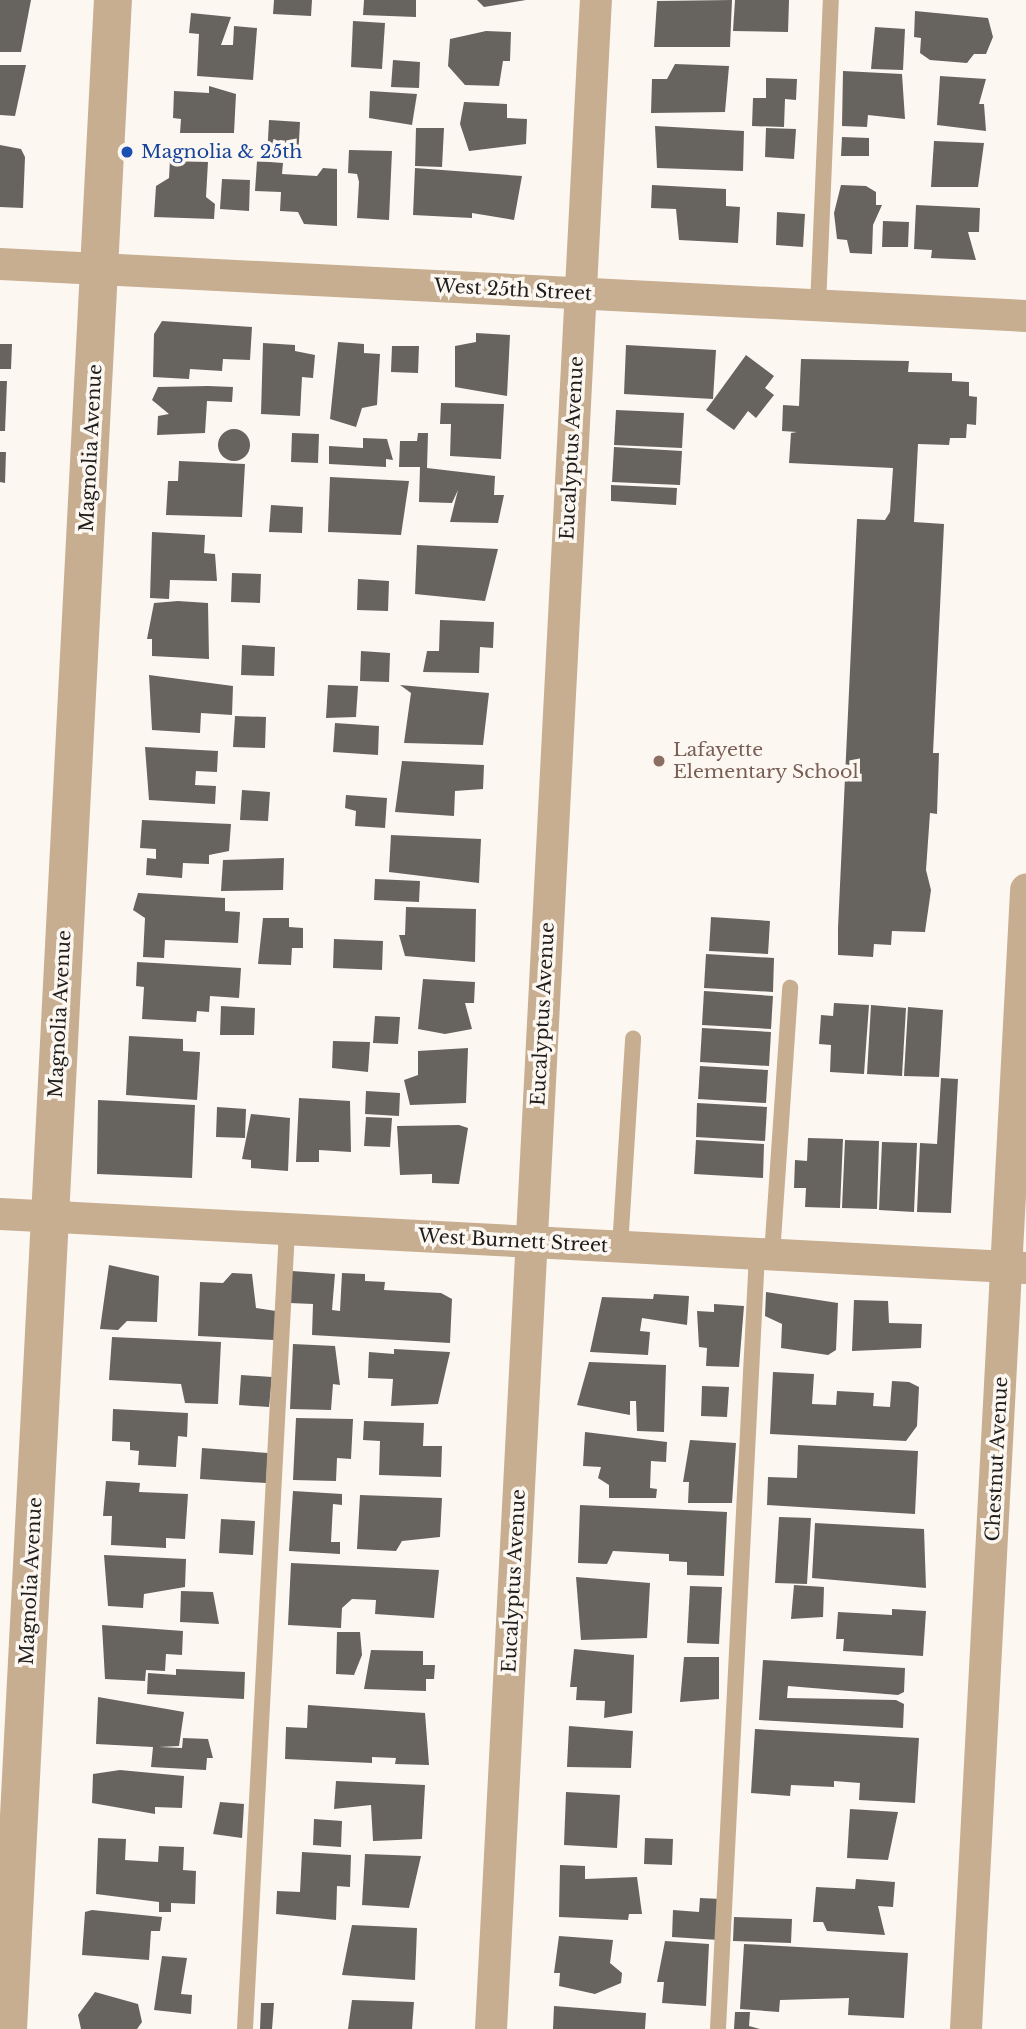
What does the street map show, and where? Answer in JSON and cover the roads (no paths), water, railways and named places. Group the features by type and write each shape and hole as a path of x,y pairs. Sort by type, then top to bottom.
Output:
{"street":[{"name":"Magnolia Avenue","path":"8,2029 113,0"},
{"name":"Eucalyptus Avenue","path":"491,2029 596,0"},
{"name":"West 25th Street","path":"0,264 1026,316"},
{"name":"Chestnut Avenue","path":"966,2029 1017,1267 1026,890"},
{"name":"West Burnett Street","path":"0,1214 1017,1267"}],"lane":[{"path":"818,306 831,0"},
{"path":"718,2029 765,1254 790,988"},
{"path":"620,1247 633,1038"},
{"path":"245,2029 287,1229"}],"place":[{"name":"Magnolia & 25th","path":"127,152"},
{"name":"Lafayette Elementary School","path":"659,761"}]}
